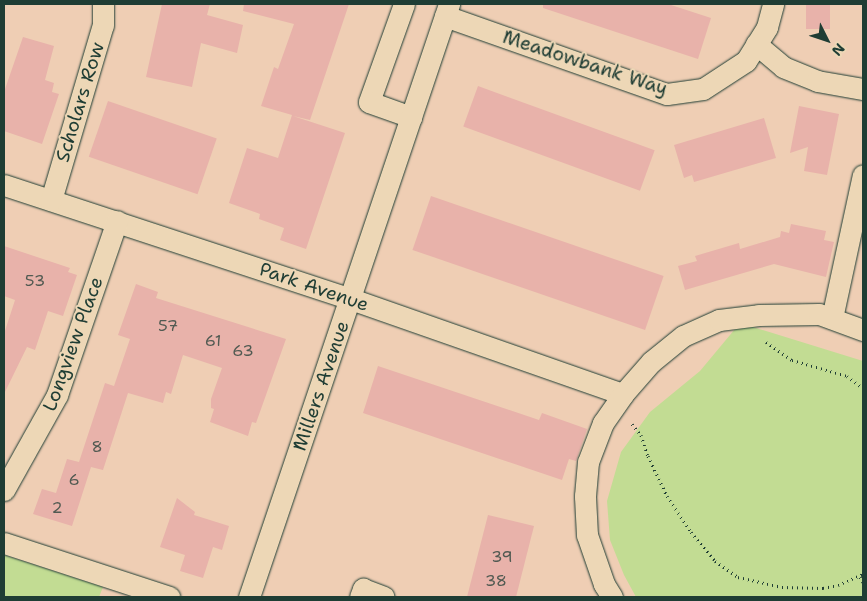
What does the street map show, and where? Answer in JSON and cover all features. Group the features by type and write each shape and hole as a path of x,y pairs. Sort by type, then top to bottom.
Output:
{"street":[{"name":"Scholars Row","path":"51,200 103,25 103,4"},
{"path":"404,4 369,102 412,117"},
{"name":"Meadowbank Way","path":"447,10 667,94 704,88 746,62 766,27 773,4"},
{"name":"Millers Avenue","path":"248,597 351,299 447,10"},
{"path":"756,44 783,67 817,81 863,89"},
{"path":"832,318 863,175"},
{"name":"Park Avenue","path":"4,184 351,299 623,394"},
{"name":"Longview Place","path":"4,490 57,395 118,221"},
{"path":"612,597 604,584 587,535 585,496 588,462 603,423 623,394 650,362 683,336 719,320 758,314 819,314 863,330"},
{"path":"4,544 170,597"},
{"path":"360,597 363,590 384,597"}],"path":[{"path":"766,342 792,360 847,376 863,388"},
{"path":"629,422 641,435 648,456 667,496 691,532 715,561 730,571 738,576 782,587 823,588 860,577 863,574"},
{"path":"860,577 863,582"}],"green space":[{"path":"740,323 863,361 863,597 636,597 624,575 610,540 607,501 621,452 650,412 700,371"},
{"path":"4,555 103,587 99,597 4,597"}],"building":[{"path":"162,4 210,4 207,15 243,25 237,53 201,43 192,87 146,77"},
{"path":"244,4 349,4 310,120 293,116 345,133 306,249 280,240 284,228 259,219 260,214 229,203 247,148 278,158 292,115 261,106 274,67 278,69 294,24 243,11"},
{"path":"543,4 668,4 711,18 698,59 543,8"},
{"path":"806,4 830,4 830,29 806,29"},
{"path":"23,37 54,46 45,80 54,83 52,92 59,94 42,144 4,131 4,92"},
{"path":"478,86 655,150 640,191 463,126"},
{"path":"108,101 217,138 198,194 89,157"},
{"path":"799,106 839,114 827,175 804,171 808,147 790,153"},
{"path":"764,118 776,158 694,182 692,175 684,178 674,145"},
{"path":"431,196 664,276 645,330 412,250"},
{"path":"791,224 826,231 824,240 834,242 826,277 774,264 685,290 678,266 697,261 695,256 739,243 740,249 780,237 781,231 789,233"},
{"path":"4,246 70,268 68,272 77,275 63,316 48,311 35,350 27,347 4,394 4,334 15,300 4,296"},
{"path":"136,284 158,292 156,298 286,339 256,423 252,422 248,436 210,422 214,409 211,408 211,399 222,368 183,355 171,394 166,392 163,403 128,393 103,470 91,467 72,526 33,514 42,489 56,493 67,459 79,462 105,383 114,386 130,339 118,335"},
{"path":"378,366 539,420 542,413 587,429 576,461 569,459 562,480 363,413"},
{"path":"177,498 195,512 194,515 229,526 222,550 213,547 203,578 180,571 185,555 160,547"},
{"path":"488,515 534,526 516,597 467,597"}]}
